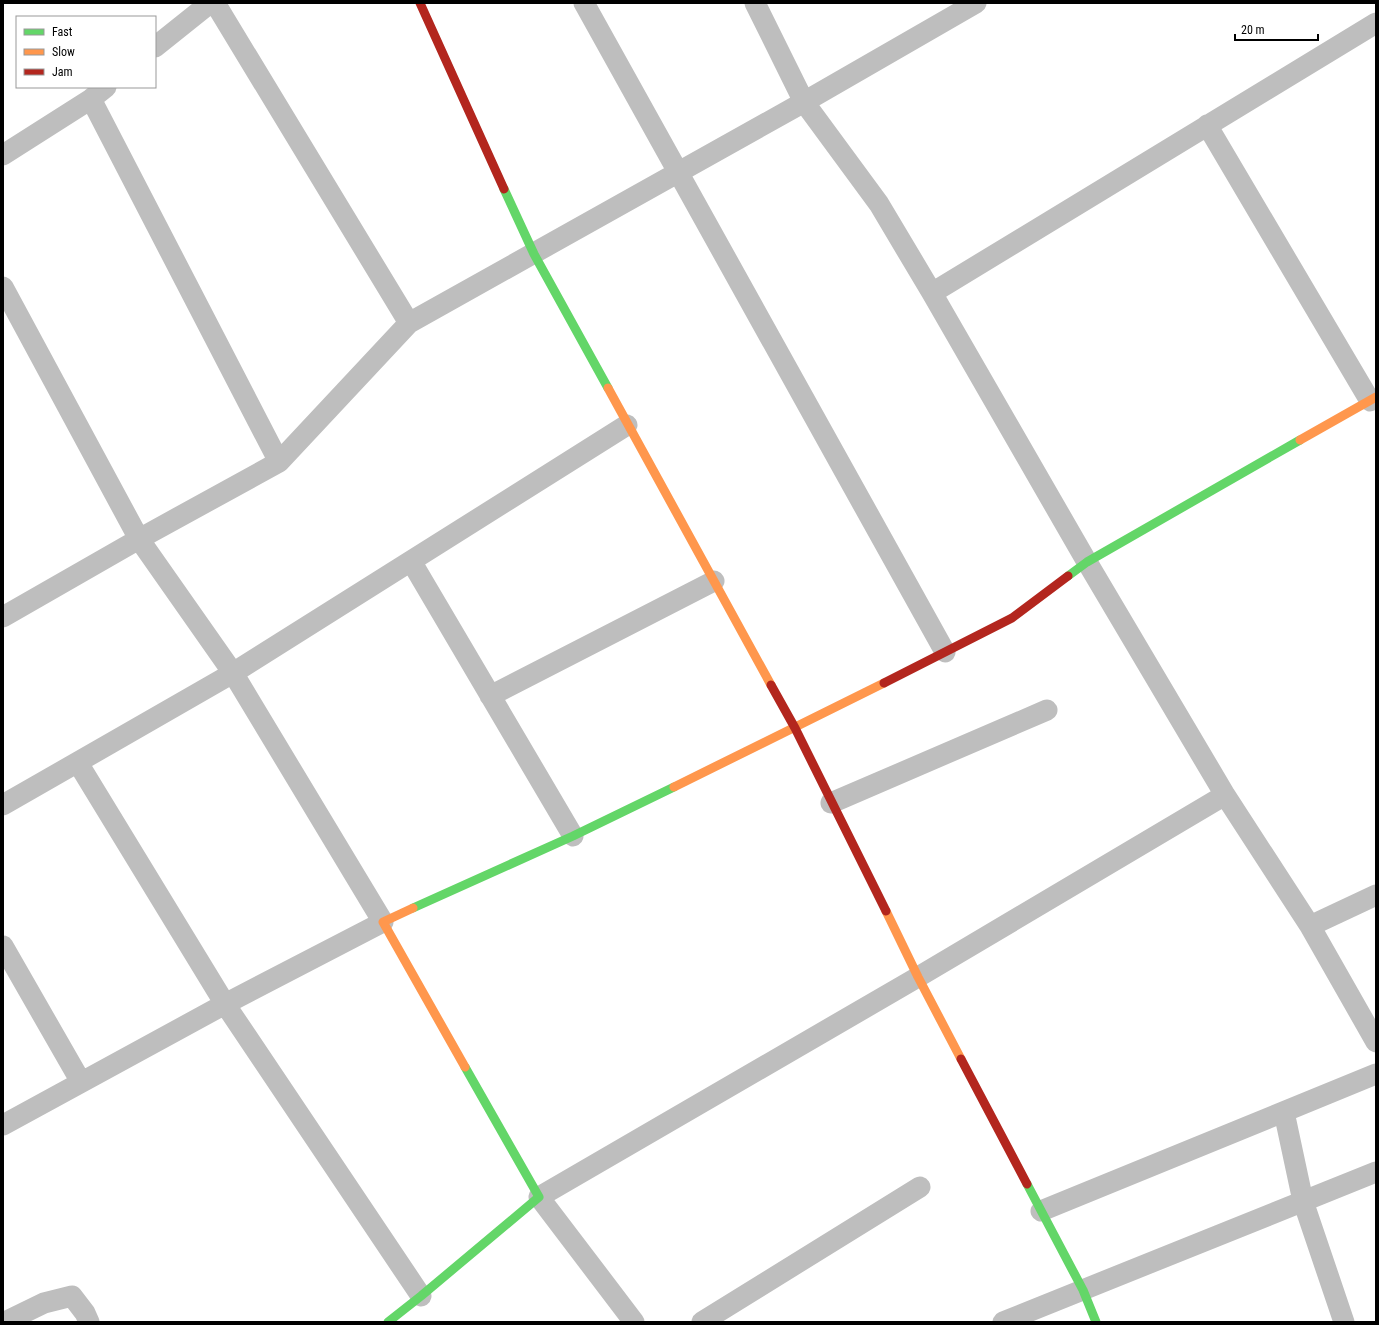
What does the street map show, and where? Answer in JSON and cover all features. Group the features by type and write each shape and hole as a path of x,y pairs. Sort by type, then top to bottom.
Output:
{"street":[{"path":"156,46 210,3"},
{"path":"216,3 409,323"},
{"path":"420,3 534,254 795,728 918,977 1083,1290 1096,1322"},
{"path":"584,3 945,652"},
{"path":"755,3 804,102 879,204 1087,562 1225,795 1310,926 1376,1042"},
{"path":"3,617 139,539 279,462 409,323 804,102 976,3"},
{"path":"932,293 1376,23"},
{"path":"3,155 99,93 279,462"},
{"path":"3,1125 225,1004 383,922 573,836 795,728 1012,618 1087,562 1373,399 1207,126"},
{"path":"3,288 139,539 234,673 383,922 539,1197 634,1322"},
{"path":"3,806 234,673 627,424"},
{"path":"411,561 573,836"},
{"path":"490,696 714,581"},
{"path":"831,803 1047,710"},
{"path":"78,763 225,1004 421,1296"},
{"path":"388,1322 539,1197 918,977 1225,795"},
{"path":"1310,926 1376,895"},
{"path":"3,946 81,1082"},
{"path":"1041,1211 1376,1074"},
{"path":"1284,1112 1303,1201 1344,1322"},
{"path":"1003,1322 1376,1172"},
{"path":"702,1322 920,1187"},
{"path":"6,1322 44,1303 72,1296 85,1313 89,1322"}],"traffic: fast":[{"path":"504,189 534,254 608,388"},
{"path":"1068,576 1087,562 1300,440"},
{"path":"413,908 573,836 674,787"},
{"path":"388,1322 539,1197 465,1067"},
{"path":"1027,1184 1083,1290 1096,1322"}],"traffic: slow":[{"path":"608,388 771,685"},
{"path":"1300,440 1376,397"},
{"path":"674,787 884,683"},
{"path":"413,908 383,922 465,1067"},
{"path":"886,911 918,977 961,1059"}],"traffic: jam":[{"path":"420,3 504,189"},
{"path":"884,683 1012,618 1068,576"},
{"path":"771,685 795,728 886,911"},
{"path":"961,1059 1027,1184"}]}
